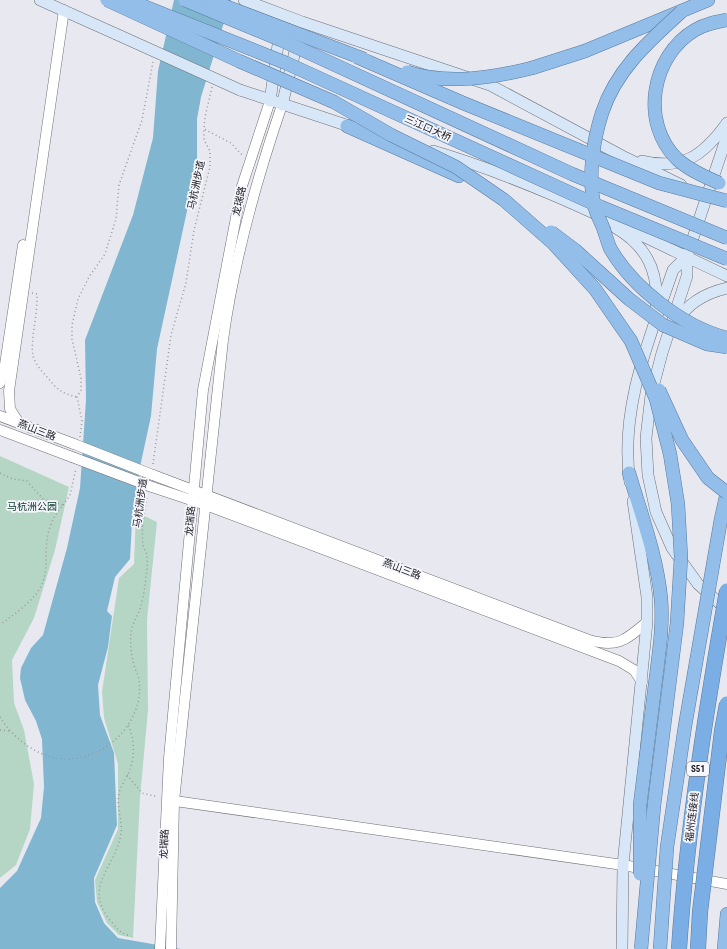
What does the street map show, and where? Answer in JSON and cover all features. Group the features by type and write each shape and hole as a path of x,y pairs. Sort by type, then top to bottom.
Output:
{"highway":[{"path":"107,0 239,61 334,102 391,135 456,167 504,200 553,243 595,289 631,341 663,396 682,440 708,478 727,493 684,726 669,832 660,949"},
{"name":"三江口大桥","path":"128,0 286,64 601,207 727,259"},
{"name":"三江口大桥","path":"186,0 281,40 572,174 727,238"},
{"path":"209,0 357,56 412,74 446,80 512,73 585,51 708,0"},
{"path":"681,12 645,45 623,71 602,112 592,162 594,205 610,248 640,287 673,313 713,334 727,338"},
{"path":"727,20 712,23 696,30 673,49 660,74 655,89 654,105 657,123 665,142 677,159 696,173 727,185"},
{"path":"357,56 463,103 658,183 727,200"},
{"path":"347,126 454,173 522,212 575,250 629,299 664,325 707,344 727,347"},
{"path":"631,341 656,399 670,454 678,504 681,556 677,623 654,806 640,949"},
{"path":"629,473 656,564 661,599 662,629 640,805 640,949"},
{"name":"福州连接线","path":"679,949 682,908 703,729 727,591"},
{"name":"福州连接线","path":"698,949 701,904 722,731 727,704"},
{"path":"724,949 727,920"}],"main road":[{"path":"40,0 240,90 347,126 480,165 650,238 727,276"},
{"path":"244,0 302,22 490,85 626,158 707,198 727,206"},
{"path":"270,101 282,14"},
{"path":"282,105 302,22"},
{"path":"626,158 652,164 671,164 689,160 703,152 727,123"},
{"path":"727,136 687,256 687,276 666,339 651,395 646,438 648,475 656,512 672,548 694,578 727,610"},
{"path":"580,208 618,230 635,244 646,256 655,274 658,292 652,331"},
{"path":"622,949 623,865 647,622 647,597 629,473 627,436 636,388 652,331 673,270 687,256"},
{"path":"666,339 681,313 695,301 713,291 727,288"},
{"path":"647,348 662,353"}],"street":[{"path":"19,423 10,409 9,390 60,9"},
{"path":"0,383 4,371 60,9"},
{"name":"龙瑞路","path":"160,949 192,500 203,390 231,237 242,186 270,101"},
{"name":"龙瑞路","path":"171,949 170,800 206,505 223,340 228,306 251,206 282,105"},
{"name":"燕山三路","path":"0,416 153,470 193,489 589,640 612,644 621,642 630,637 647,622"},
{"name":"燕山三路","path":"0,430 74,461 150,488 206,505 619,661 634,670 642,682"},
{"path":"170,800 623,865 727,884"}],"path":[{"path":"76,444 82,421 77,397 81,390 81,378 72,338 72,325 78,299 104,254 116,219 119,185 142,120 154,57"},
{"name":"马杭洲步道","path":"153,470 171,335 186,284 194,230 210,167 210,151 204,140 204,129"},
{"path":"23,292 36,294 38,305 33,340 33,357 43,374 60,392 77,397"},
{"path":"0,625 32,599 41,585 45,574 47,539 54,516 70,495 74,461"},
{"path":"0,473 13,479 27,481 43,499 62,505"},
{"name":"马杭洲步道","path":"0,717 8,731 34,751 62,759 79,758 100,750 118,737 128,725 136,711 139,696 139,678 131,650 132,630 140,609 145,586 147,555 143,545 143,521 150,488"},
{"path":"128,725 133,736 134,750 127,775 118,795 118,814 122,833 99,886 100,904 105,914 120,933 128,935"},
{"path":"0,730 8,731"},
{"path":"127,775 142,793 170,800"}],"green space":[{"name":"马杭洲公园","path":"0,456 69,487 55,550 34,618 12,660 14,703 24,730 34,784 30,829 16,865 0,878"},
{"path":"136,512 157,522 147,620 148,710 140,798 133,938 119,935 107,923 97,902 95,880 118,829 118,764 104,718 102,692 119,578 134,564"}],"water":[{"path":"174,0 231,0 201,97 197,119 197,165 157,349 151,416 140,467 132,522 130,559 115,577 107,611 112,616 108,647 98,685 100,715 114,753 117,825 94,878 95,902 104,923 118,938 181,949 0,949 0,888 17,871 41,818 44,787 42,739 36,721 25,700 20,678 21,668 31,648 43,635 67,548 80,488 86,400 85,340 133,215 153,138 158,71"}]}
